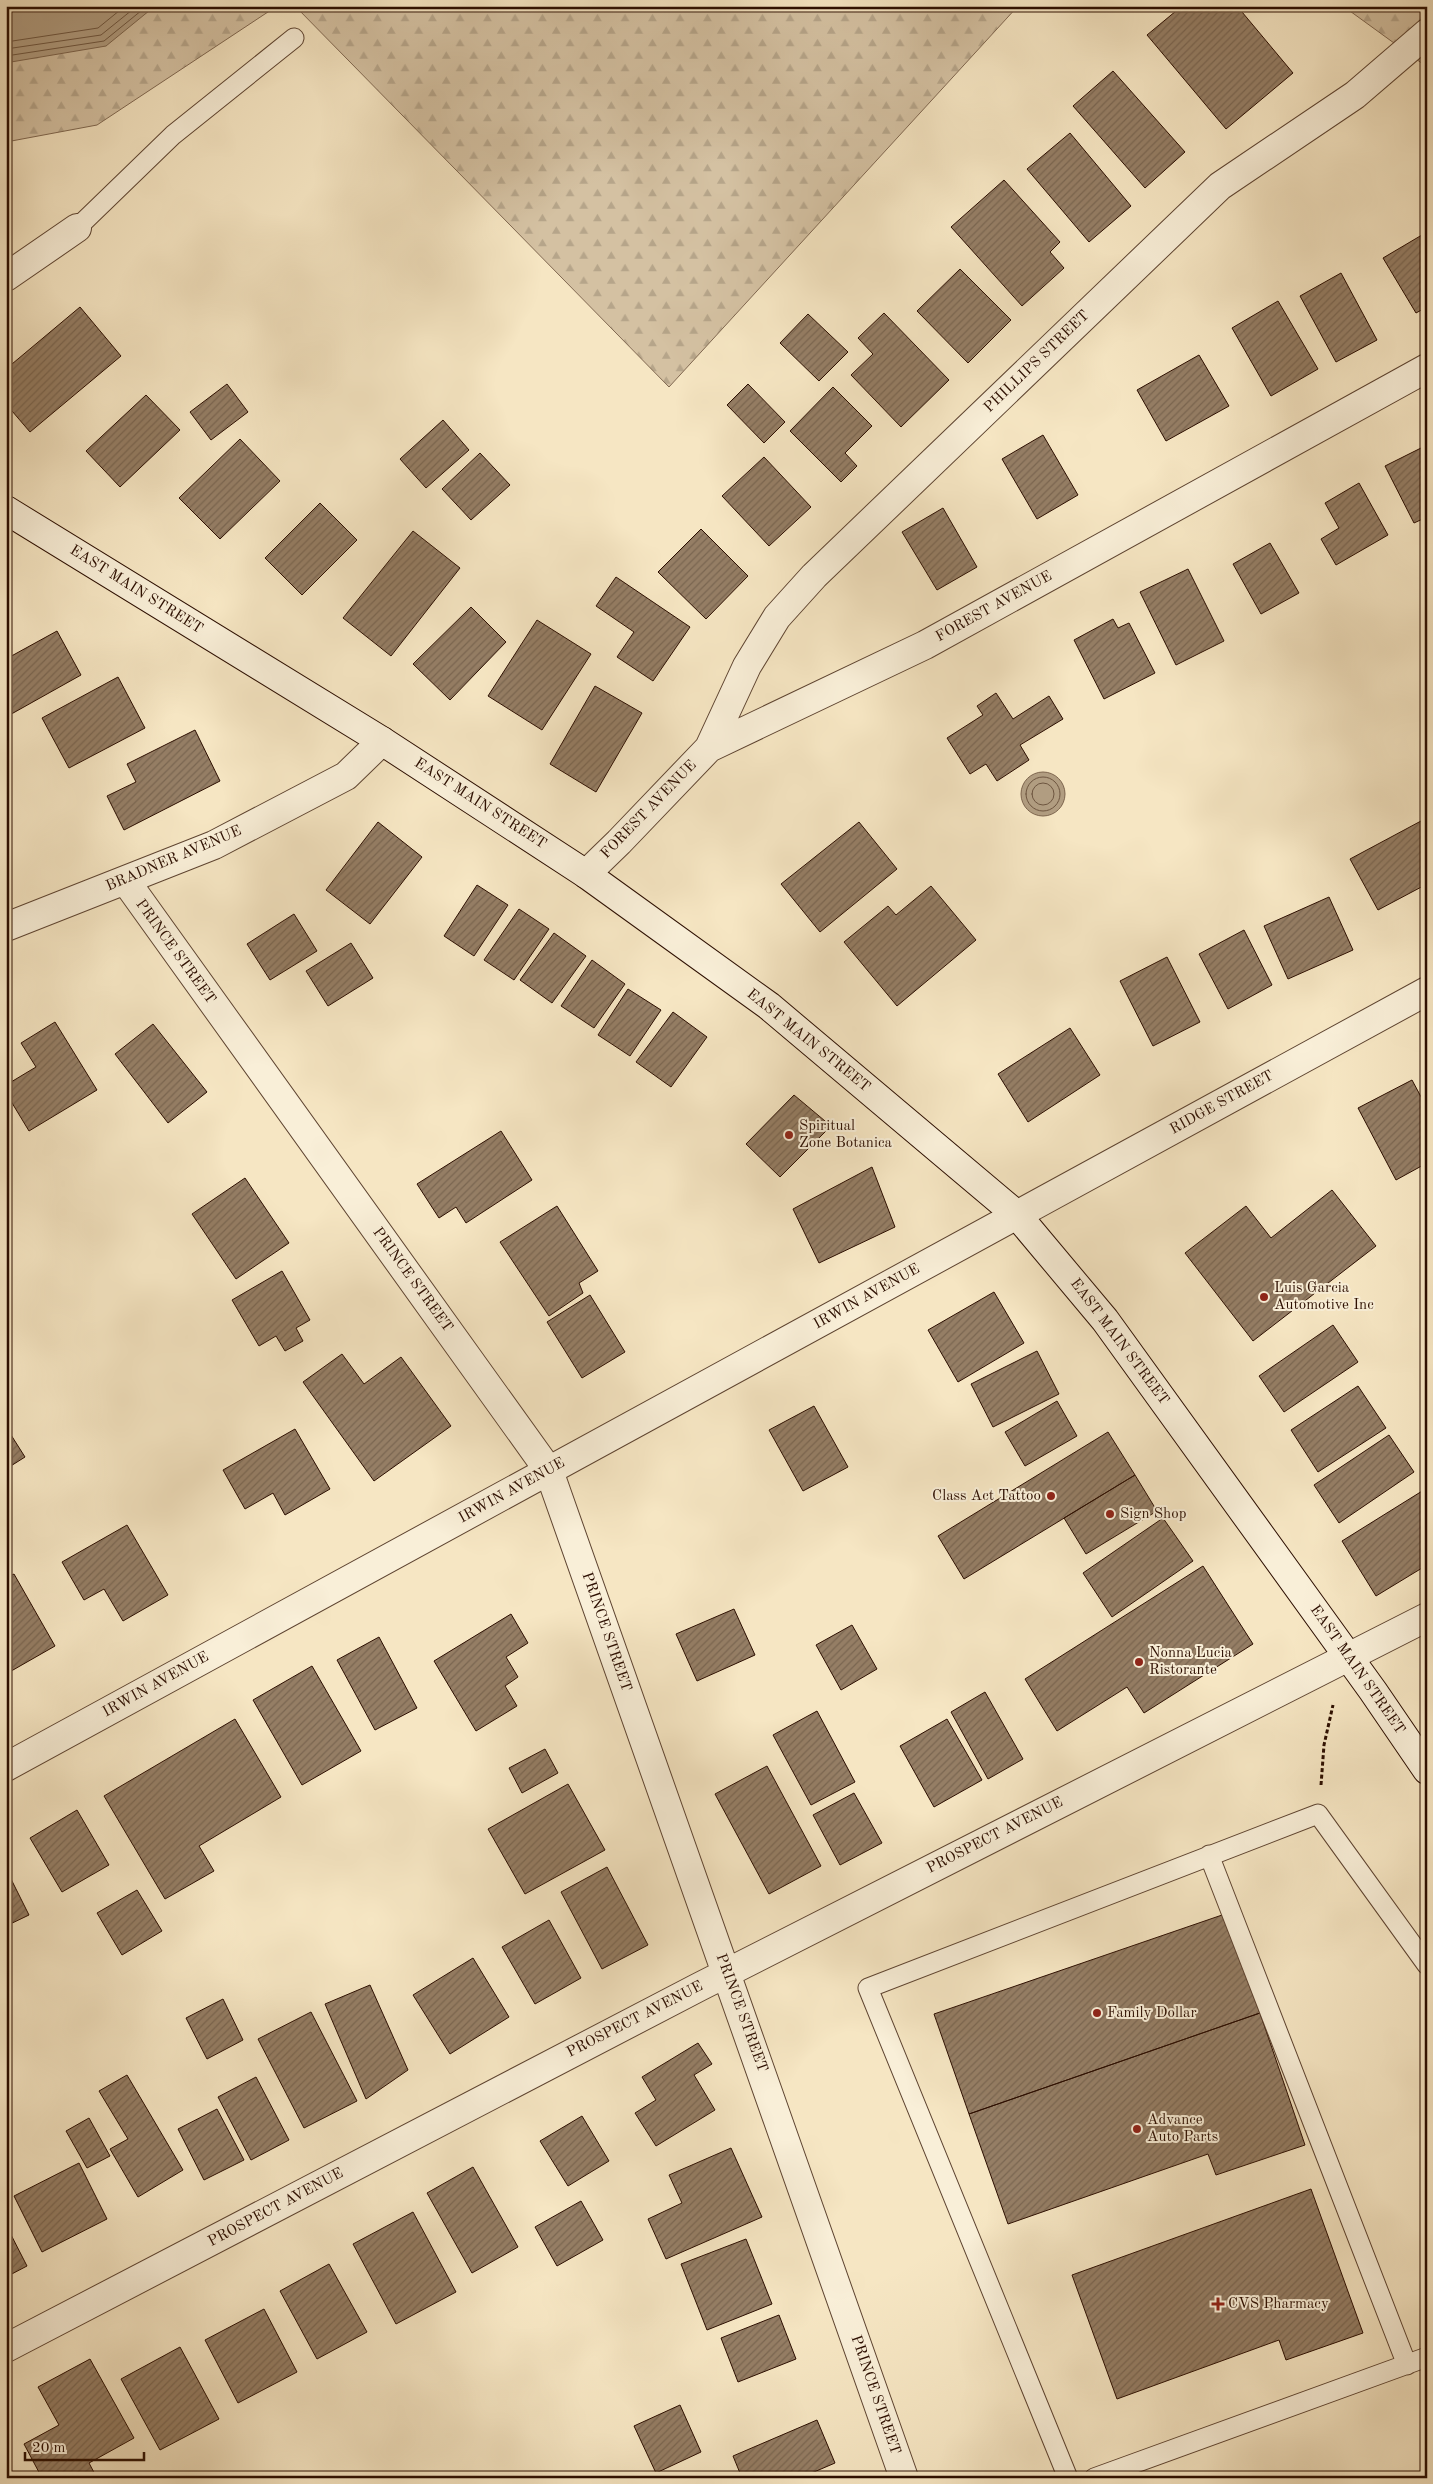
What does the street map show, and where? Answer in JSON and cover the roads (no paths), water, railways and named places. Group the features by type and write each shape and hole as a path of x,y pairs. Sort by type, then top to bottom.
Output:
{"street":[{"name":"PHILLIPS STREET","path":"709,748 747,666 777,617 814,576 1220,186 1355,95 1427,33"},
{"path":"6,277 76,228"},
{"name":"FOREST AVENUE","path":"586,874 709,748 925,645 1427,368"},
{"name":"EAST MAIN STREET","path":"6,510 382,741 586,874 769,1006 1017,1216 1105,1320 1348,1656 1427,1770"},
{"name":"BRADNER AVENUE","path":"6,928 214,844 346,776 382,741"},
{"name":"PRINCE STREET","path":"125,880 549,1471 904,2478"},
{"name":"RIDGE STREET","path":"1017,1216 1427,991"},
{"name":"IRWIN AVENUE","path":"6,1767 1017,1216"},
{"name":"PROSPECT AVENUE","path":"6,2348 727,1973 1348,1656 1393,1636 1427,1617"}],"lane":[{"path":"76,228 173,135 294,38"},
{"path":"1068,2478 868,1988 1318,1814 1427,1965"},
{"path":"1209,1855 1407,2364"},
{"path":"1094,2478 1427,2357"}],"water":[{"path":"6,6 155,6 106,46 11,62 6,60"},
{"path":"1047,772 1059,778 1064,785 1064,803 1059,810 1052,815 1039,816 1031,813 1024,806 1021,790 1024,782 1031,775"}],"place":[{"name":"Spiritual Zone Botanica","path":"789,1135"},
{"name":"Luis Garcia Automotive Inc","path":"1264,1297"},
{"name":"Class Act Tattoo","path":"1051,1496"},
{"name":"Sign Shop","path":"1110,1514"},
{"name":"Nonna Lucia Ristorante","path":"1139,1662"},
{"name":"Family Dollar","path":"1097,2013"},
{"name":"Advance Auto Parts","path":"1137,2129"},
{"name":"CVS Pharmacy","path":"1218,2304"}]}
